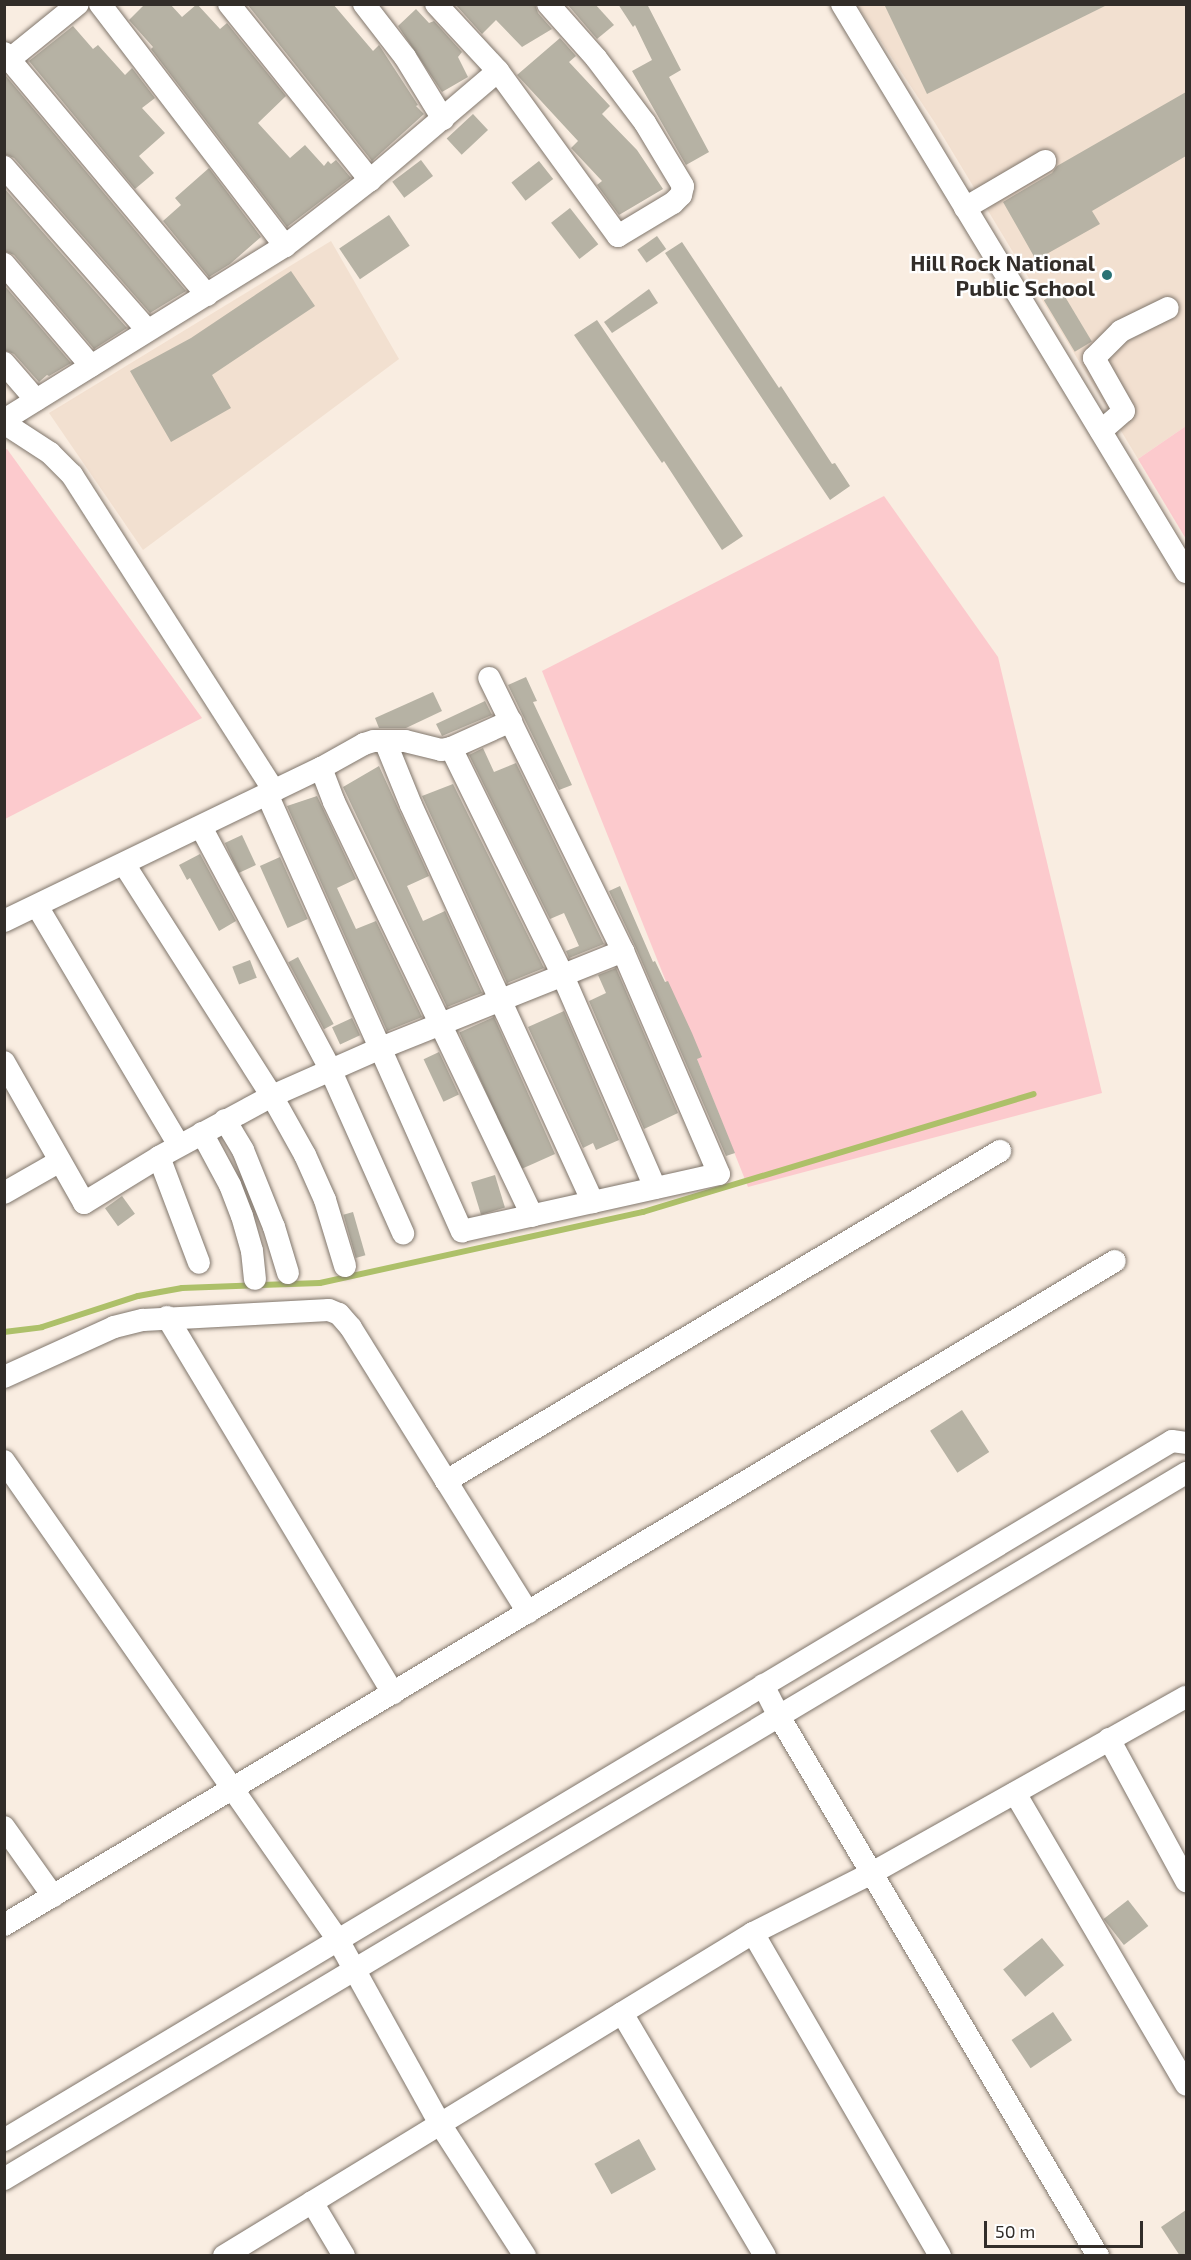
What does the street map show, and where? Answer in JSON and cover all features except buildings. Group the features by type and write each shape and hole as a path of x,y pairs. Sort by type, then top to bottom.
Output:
{"street":[{"path":"78,4 7,56 207,295"},
{"path":"100,4 285,246"},
{"path":"229,4 370,180"},
{"path":"364,4 405,57 443,119"},
{"path":"436,4 498,71 618,236 673,204 681,195 683,186 645,123 596,58 548,4"},
{"path":"842,4 1186,572"},
{"path":"489,678 623,951 719,1174 462,1231 270,793 72,475 50,453 4,422 147,330 285,246 370,180 498,71"},
{"path":"965,208 1045,161"},
{"path":"4,167 147,330"},
{"path":"4,264 91,366"},
{"path":"1101,431 1124,411 1094,358 1121,331 1168,308"},
{"path":"4,363 36,400"},
{"path":"4,921 321,768 364,744 405,741 441,750 452,748 511,721"},
{"path":"385,741 411,805 593,1202"},
{"path":"452,748 563,976 655,1188"},
{"path":"321,768 334,802 439,1025 532,1216"},
{"path":"201,826 330,1069 403,1233"},
{"path":"124,864 272,1096 317,1178 345,1266"},
{"path":"37,906 179,1145"},
{"path":"4,1062 84,1203 179,1145 272,1096 330,1069 623,951"},
{"path":"225,1120 252,1172 274,1227 288,1273"},
{"path":"202,1133 230,1185 242,1216 252,1251 255,1280"},
{"path":"446,1481 1000,1151"},
{"path":"159,1157 199,1263"},
{"path":"4,1193 60,1161"},
{"path":"4,1925 1115,1261"},
{"path":"4,1377 114,1327 167,1317 329,1310 339,1314 351,1328 528,1612"},
{"path":"167,1317 393,1693"},
{"path":"4,2140 1172,1441 1186,1443"},
{"path":"4,1461 338,1940 440,2124 525,2256"},
{"path":"4,2179 780,1718 1186,1473"},
{"path":"764,1685 780,1718 1098,2256"},
{"path":"224,2256 753,1933 872,1874 1186,1697"},
{"path":"1109,1740 1186,1881"},
{"path":"1015,1793 1186,2085"},
{"path":"4,1827 53,1896"},
{"path":"753,1933 940,2256"},
{"path":"622,2013 765,2256"},
{"path":"312,2202 344,2256"}],"shaded area":[{"name":"Hill Rock National Public School","path":"857,5 1186,5 1186,426 1138,459 935,123"},
{"path":"331,241 399,359 143,550 49,413"},
{"path":"1186,426 1186,539 1138,459"},
{"path":"7,449 202,718 5,819 4,450"},
{"path":"884,496 998,657 1102,1093 748,1187 542,671"}],"waterway":[{"path":"4,1332 42,1327 138,1296 182,1288 320,1283 643,1212 1034,1094"}],"place":[{"name":"Hill Rock National Public School","path":"1107,275"}]}
